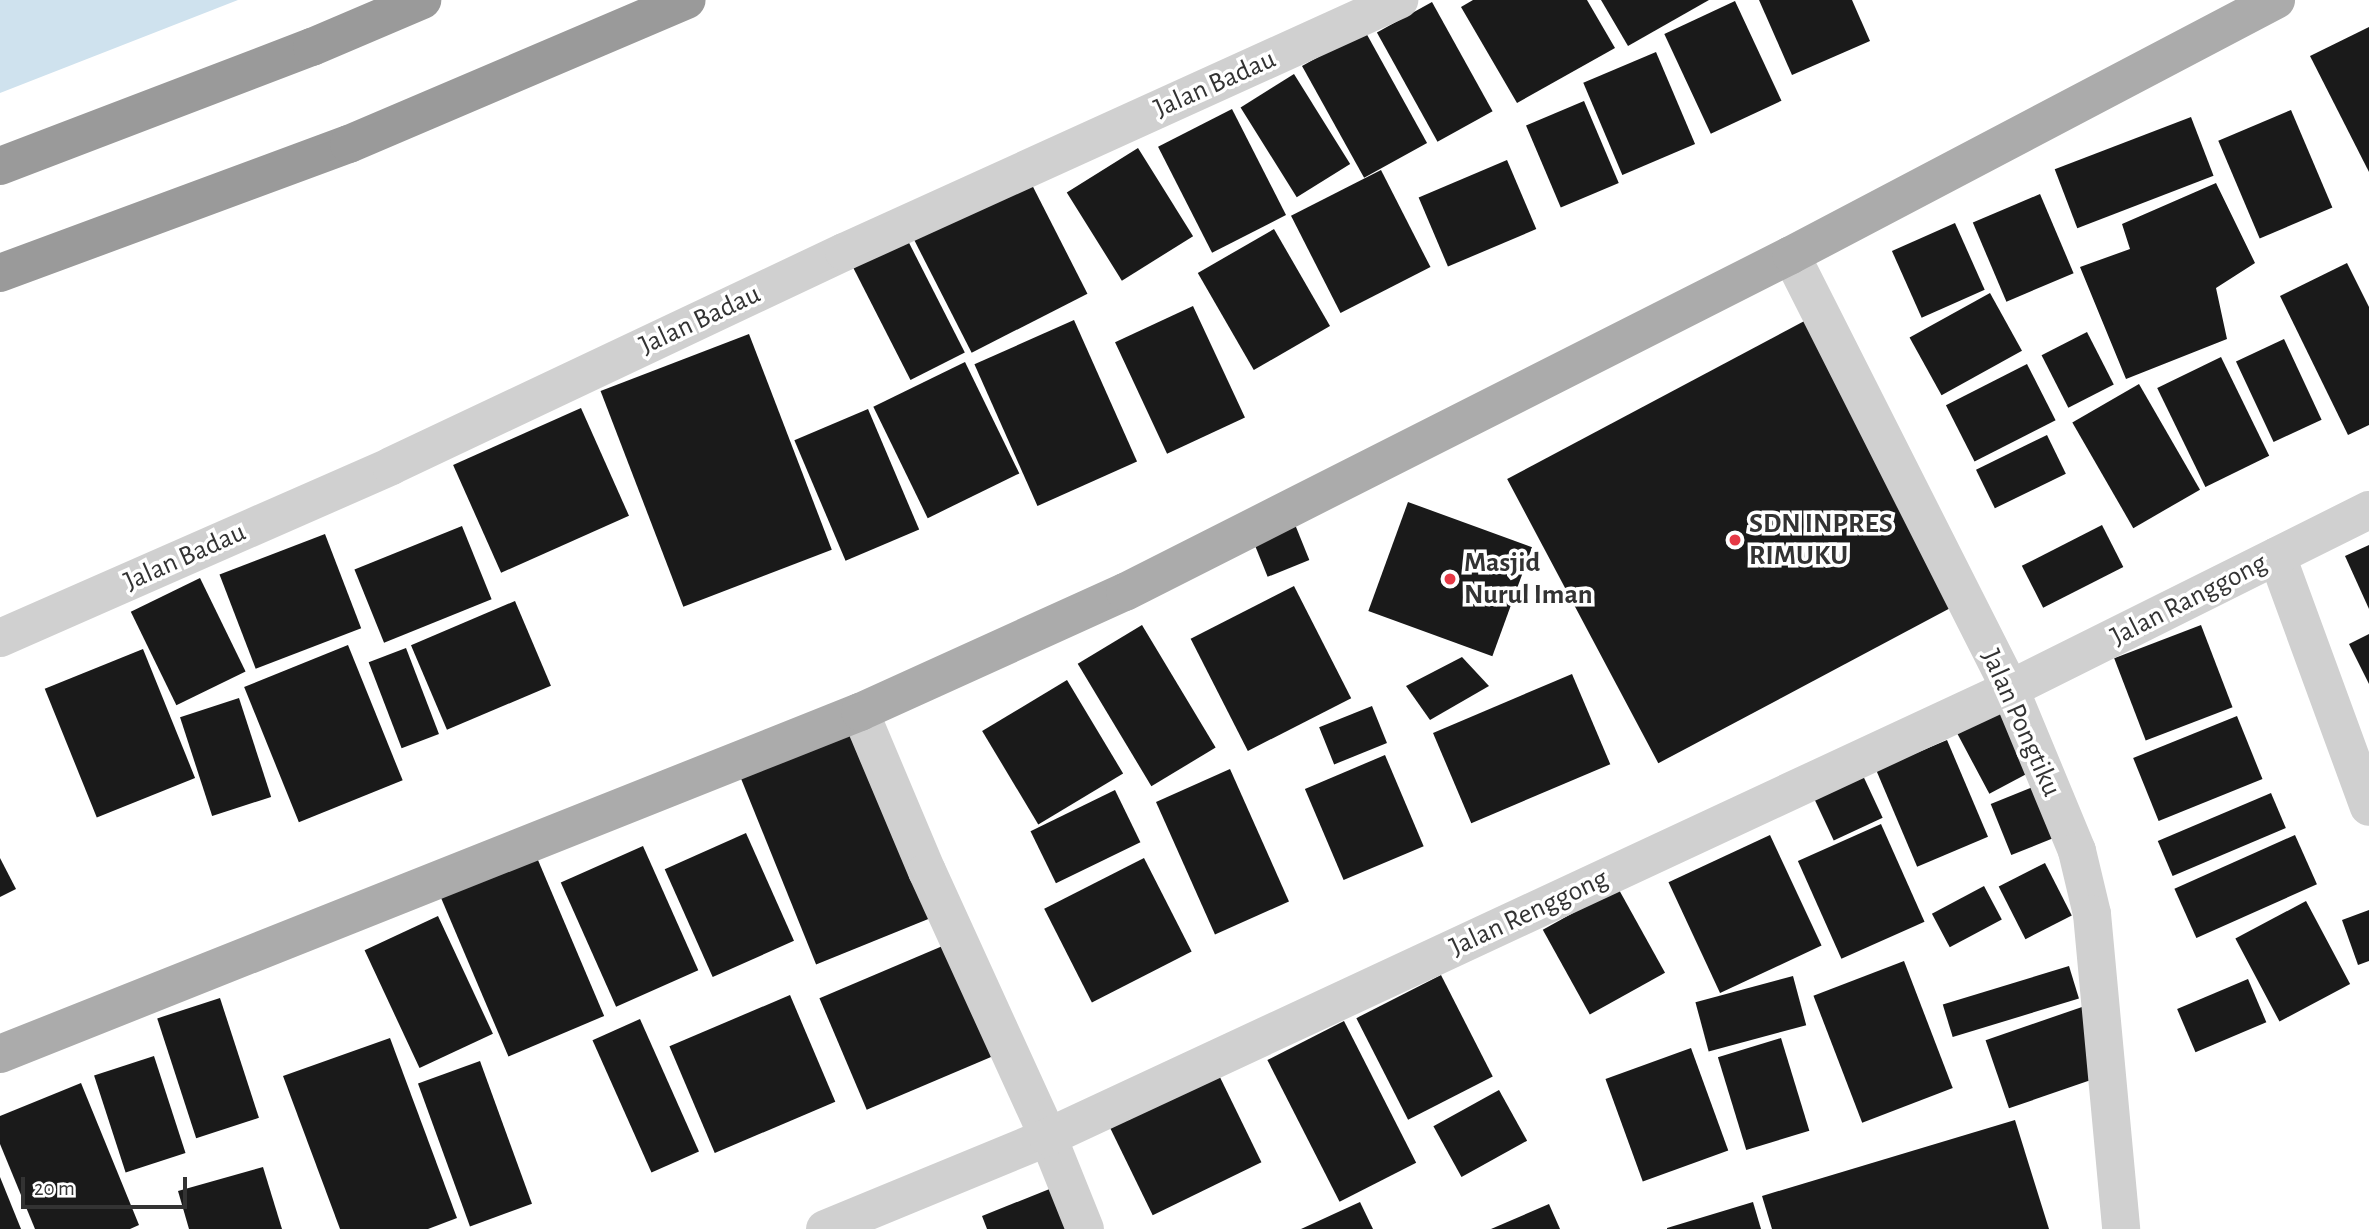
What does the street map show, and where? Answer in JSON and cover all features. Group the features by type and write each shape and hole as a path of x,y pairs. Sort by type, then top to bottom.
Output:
{"highway":[{"path":"0,166 312,47 422,0"},
{"path":"0,273 349,144 687,0"}],"main road":[{"path":"0,1054 860,712 1125,592 1791,255 2276,0"}],"street":[{"name":"Jalan Badau","path":"0,638 391,466 844,252 1399,0"},
{"name":"Jalan Pongtiku","path":"1791,255 2010,689 2077,851 2092,914 2121,1229"},
{"name":"Jalan Ranggong","path":"2010,689 2369,510"},
{"path":"2277,556 2369,807"},
{"name":"Jalan Renggong","path":"825,1229 1048,1137 2010,689"},
{"path":"860,712 927,871 1048,1137 1084,1229"}],"water":[{"path":"0,0 238,0 0,93"}],"building":[{"path":"1473,0 1587,0 1615,48 1517,103 1461,7"},
{"path":"1601,0 1709,0 1628,46"},
{"path":"1759,0 1852,0 1870,41 1792,75"},
{"path":"1735,1 1781,101 1711,134 1664,34"},
{"path":"1432,2 1493,111 1438,142 1377,33"},
{"path":"2369,27 2369,172 2310,56"},
{"path":"1365,31 1427,143 1364,178 1302,66"},
{"path":"1656,52 1695,144 1622,175 1583,83"},
{"path":"1294,74 1350,164 1297,197 1241,107"},
{"path":"1584,101 1619,183 1561,208 1526,126"},
{"path":"1232,109 1286,215 1212,253 1158,147"},
{"path":"2291,110 2332,208 2260,238 2218,141"},
{"path":"2191,117 2214,176 2077,228 2055,169"},
{"path":"1138,148 1193,236 1122,281 1067,193"},
{"path":"1507,160 1536,229 1448,267 1419,198"},
{"path":"1381,170 1430,267 1340,313 1291,216"},
{"path":"1028,177 1087,294 972,353 912,236"},
{"path":"2216,183 2255,263 2216,288 2227,339 2126,379 2080,267 2130,249 2122,224"},
{"path":"2040,194 2074,273 2006,302 1973,223"},
{"path":"1955,223 1985,290 1922,318 1892,251"},
{"path":"1274,229 1330,326 1254,370 1198,273"},
{"path":"904,233 965,352 910,380 850,261"},
{"path":"2347,263 2369,307 2369,425 2348,435 2280,296"},
{"path":"1990,293 2022,351 1942,395 1910,338"},
{"path":"1193,306 1245,417 1167,454 1115,342"},
{"name":"SDN INPRES RIMUKU","path":"1810,318 1961,602 1658,763 1507,479"},
{"path":"1074,320 1137,462 1037,506 974,364"},
{"path":"2087,332 2114,385 2068,408 2042,355"},
{"path":"749,334 832,550 683,607 601,391"},
{"path":"2284,339 2322,420 2274,442 2236,361"},
{"path":"2221,357 2269,456 2205,487 2157,388"},
{"path":"965,362 1019,473 928,518 873,407"},
{"path":"2027,364 2056,420 1975,461 1946,405"},
{"path":"2139,384 2200,490 2133,528 2072,422"},
{"path":"581,408 629,516 501,573 453,465"},
{"path":"868,409 919,530 846,561 794,440"},
{"path":"2047,435 2066,474 1995,508 1976,470"},
{"name":"Masjid Nurul Iman","path":"1408,502 1532,547 1492,656 1368,611"},
{"path":"1294,522 1309,560 1268,577 1252,539"},
{"path":"2102,525 2123,567 2043,608 2022,566"},
{"path":"462,526 492,599 384,643 354,569"},
{"path":"325,534 361,628 256,669 220,574"},
{"path":"2369,545 2369,609 2345,556"},
{"path":"200,578 246,671 176,705 131,612"},
{"path":"1294,586 1351,698 1248,751 1191,639"},
{"path":"515,601 551,686 447,730 411,645"},
{"path":"1142,625 1216,748 1151,786 1078,664"},
{"path":"2201,625 2233,707 2146,740 2114,658"},
{"path":"2369,634 2369,684 2349,644"},
{"path":"348,645 403,780 299,822 244,687"},
{"path":"406,648 439,734 402,748 369,662"},
{"path":"143,649 195,778 97,818 45,689"},
{"path":"1462,657 1489,686 1430,720 1406,686"},
{"path":"1572,674 1610,764 1471,823 1433,733"},
{"path":"1067,680 1123,773 1038,824 982,731"},
{"path":"239,698 271,797 212,816 180,717"},
{"path":"1996,702 2033,771 1989,794 1953,725"},
{"path":"1372,706 1387,743 1334,764 1319,727"},
{"path":"857,716 938,915 816,964 736,765"},
{"path":"2237,716 2262,779 2159,821 2133,758"},
{"path":"1947,740 1988,837 1917,867 1876,770"},
{"path":"1385,755 1424,846 1344,880 1305,789"},
{"path":"1859,767 1883,818 1834,841 1810,790"},
{"path":"1230,769 1289,901 1215,934 1156,802"},
{"path":"2038,785 2059,836 2011,855 1991,804"},
{"path":"1115,790 1140,842 1056,883 1031,831"},
{"path":"2271,793 2286,828 2173,876 2158,841"},
{"path":"1881,824 1925,922 1841,959 1798,861"},
{"path":"746,833 794,941 713,977 665,869"},
{"path":"1770,835 1822,946 1720,993 1668,882"},
{"path":"2295,835 2317,884 2196,938 2174,889"},
{"path":"643,846 698,970 616,1007 561,883"},
{"path":"535,853 604,1016 508,1057 439,894"},
{"path":"0,858 16,889 0,897"},
{"path":"1144,858 1192,952 1092,1002 1044,909"},
{"path":"2045,863 2072,916 2025,939 1999,887"},
{"path":"1984,886 2002,920 1950,947 1932,914"},
{"path":"1618,888 1665,973 1590,1015 1543,930"},
{"path":"2306,901 2350,984 2279,1022 2235,939"},
{"path":"2369,910 2369,961 2358,965 2342,920"},
{"path":"438,916 493,1034 420,1068 365,950"},
{"path":"952,942 999,1053 867,1110 819,998"},
{"path":"1904,961 1953,1088 1862,1123 1813,996"},
{"path":"2069,966 2079,999 1953,1037 1943,1005"},
{"path":"1441,975 1493,1077 1408,1120 1356,1018"},
{"path":"1793,976 1806,1025 1709,1051 1695,1002"},
{"path":"2248,979 2266,1022 2195,1052 2177,1009"},
{"path":"790,995 835,1102 715,1153 669,1046"},
{"path":"220,998 259,1118 196,1138 157,1018"},
{"path":"2082,1007 2105,1075 2009,1108 1986,1040"},
{"path":"640,1019 699,1151 651,1173 592,1040"},
{"path":"1344,1021 1416,1163 1340,1202 1267,1060"},
{"path":"390,1038 457,1218 428,1229 340,1229 283,1076"},
{"path":"1781,1038 1809,1131 1746,1150 1718,1057"},
{"path":"1691,1048 1728,1150 1643,1182 1605,1079"},
{"path":"154,1056 186,1153 126,1172 94,1075"},
{"path":"480,1061 532,1204 470,1226 418,1084"},
{"path":"1215,1067 1261,1162 1153,1215 1106,1120"},
{"path":"81,1083 139,1225 130,1229 35,1229 0,1144 0,1116"},
{"path":"1499,1090 1527,1141 1462,1177 1433,1126"},
{"path":"2015,1120 2049,1229 1772,1229 1762,1196"},
{"path":"263,1167 282,1229 189,1229 178,1191"},
{"path":"0,1177 21,1229 0,1229"},
{"path":"1057,1186 1074,1229 987,1229 982,1216"},
{"path":"1360,1202 1373,1229 1301,1229"},
{"path":"1753,1202 1761,1229 1667,1229 1667,1228"},
{"path":"1549,1204 1560,1229 1491,1229"}],"place":[{"name":"SDN INPRES RIMUKU","path":"1735,540"},
{"name":"Masjid Nurul Iman","path":"1450,579"}]}
